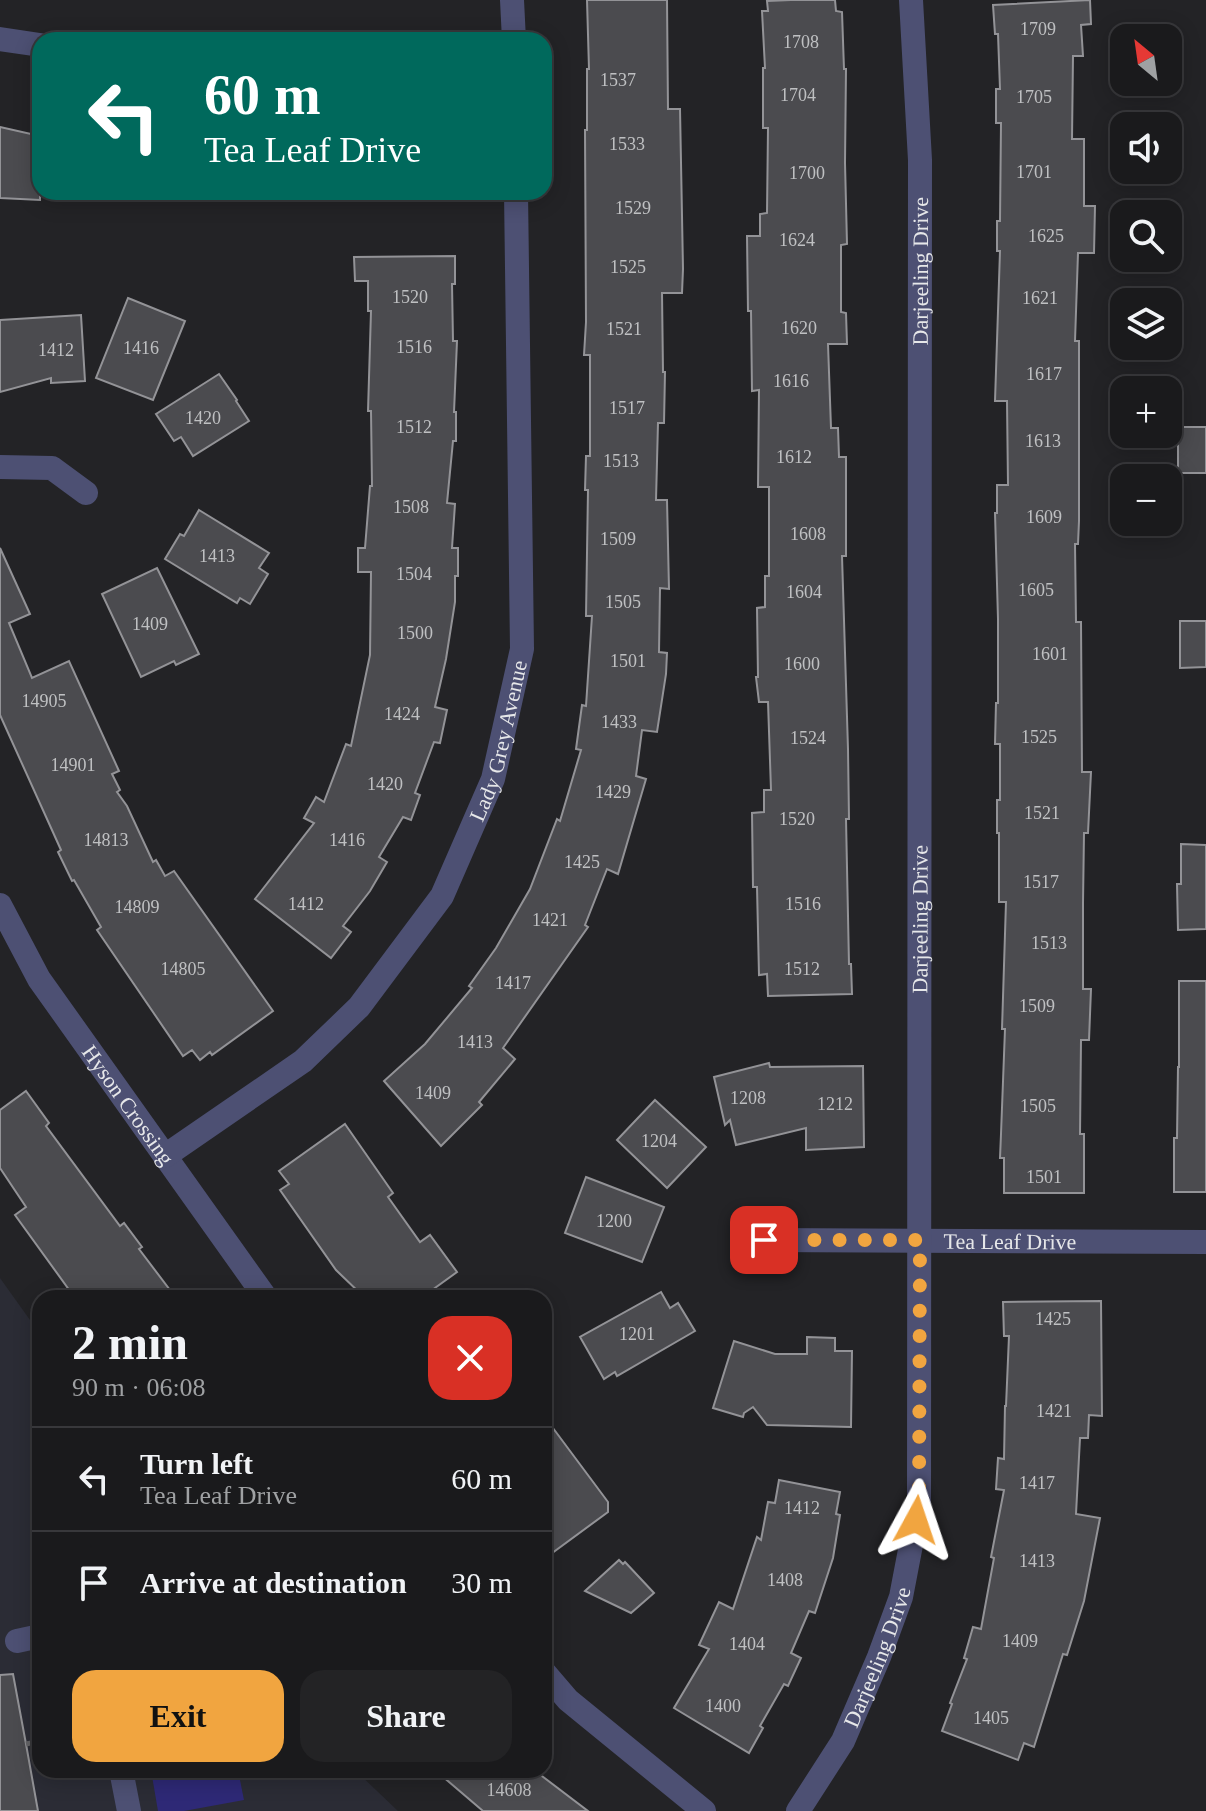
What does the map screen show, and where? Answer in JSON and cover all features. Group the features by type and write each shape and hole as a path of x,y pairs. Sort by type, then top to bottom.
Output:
{"street":[{"path":"512,0 514,32"},
{"name":"Darjeeling Drive","path":"798,1811 843,1741 879,1657 901,1597 919,1503 920,160 911,0"},
{"path":"0,39 32,44"},
{"name":"Lady Grey Avenue","path":"165,1156 303,1061 359,1007 442,896 493,779 522,649 516,200"},
{"path":"0,467 52,468 86,493"},
{"name":"Hyson Crossing","path":"0,905 39,979 260,1290"},
{"name":"Tea Leaf Drive","path":"764,1240 1206,1242"},
{"path":"552,1681 568,1700 704,1811"},
{"path":"123,1778 129,1811"}],"path":[{"path":"26,1744 32,1743"}],"shaded area":[{"path":"0,1278 32,1323 32,1778 363,1778 398,1811 0,1811"},
{"path":"152,1778 240,1778 244,1800 184,1811 158,1811"}],"building":[{"path":"587,0 667,0 668,109 680,109 682,293 662,293 664,423 658,423 656,500 667,500 669,589 660,588 659,652 667,653 666,674 657,732 642,730 636,776 646,779 618,874 607,869 585,925 588,927 503,1048 515,1059 479,1102 482,1105 441,1146 384,1081 425,1044 472,988 469,986 496,948 530,889 557,819 560,821 581,750 576,749 582,705 586,706 592,616 586,616 588,490 585,490 586,456 590,456 590,355 584,355 585,130 589,69"},
{"path":"835,0 836,11 842,12 846,69 847,244 841,245 841,312 846,313 847,344 828,344 831,428 838,428 839,457 846,457 846,556 842,556 852,994 768,996 767,974 759,975 752,813 764,812 764,790 771,790 768,702 759,702 756,677 757,608 765,607 765,576 769,576 769,487 758,487 759,390 752,391 747,236 760,236 760,214 767,213 768,128 763,128 765,68 762,11 768,11 767,1"},
{"path":"1090,0 1091,24 1081,25 1083,56 1073,56 1072,139 1084,139 1084,206 1095,206 1094,253 1078,253 1075,341 1079,341 1076,622 1081,622 1082,772 1091,772 1088,833 1084,833 1083,989 1091,989 1089,1040 1081,1040 1080,1134 1084,1134 1084,1193 1004,1193 1004,1158 1000,1158 1006,902 999,902 997,833 1000,744 995,744 998,619 995,513 997,485 1008,485 1007,401 995,401 1001,123 996,123 996,89 1000,89 998,34 995,34 993,5"},
{"path":"0,127 32,134 32,200 0,198"},
{"path":"455,256 455,284 452,284 453,341 457,341 456,441 453,441 447,503 455,504 452,548 458,548 458,576 455,576 455,602 435,707 447,710 440,743 434,742 415,793 420,795 411,820 403,817 379,857 387,862 370,891 343,926 351,932 331,958 255,899 314,823 304,818 316,797 324,802 346,744 351,746 370,655 371,572 358,572 358,548 365,548 372,486 371,411 368,411 371,311 368,311 368,281 355,281 354,257"},
{"path":"128,298 185,321 153,400 96,378"},
{"path":"81,315 85,381 51,383 51,378 0,392 0,320"},
{"path":"219,374 249,421 193,456 181,437 174,441 156,414"},
{"path":"1182,427 1206,427 1206,473 1182,473 1182,464 1178,464"},
{"path":"199,510 269,553 259,568 268,574 250,604 240,598 237,603 165,559 180,534 184,536"},
{"path":"0,548 30,614 9,623 32,678 69,661 119,771 112,774 120,790 117,792 127,806 153,862 156,860 165,876 174,871 273,1011 212,1055 210,1052 200,1060 192,1050 183,1056 97,930 101,927 58,852 61,850 0,715"},
{"path":"157,568 199,654 176,665 174,661 141,677 102,594"},
{"path":"1180,621 1206,621 1206,667 1180,668"},
{"path":"1181,844 1206,845 1206,929 1178,930 1177,884 1181,884"},
{"path":"1179,981 1206,981 1206,1192 1174,1192"},
{"path":"769,1063 770,1067 863,1066 864,1147 806,1150 806,1128 736,1145 730,1120 725,1125 714,1077"},
{"path":"26,1091 49,1123 46,1126 120,1226 124,1223 170,1290 69,1290 15,1215 26,1207 0,1168 0,1110"},
{"path":"655,1100 706,1147 667,1188 617,1140"},
{"path":"345,1124 393,1193 388,1197 420,1242 430,1235 457,1272 432,1290 357,1290 336,1270 280,1190 289,1184 279,1171"},
{"path":"586,1177 664,1207 642,1262 565,1233"},
{"path":"661,1292 670,1308 678,1303 695,1331 617,1376 615,1372 604,1379 580,1337"},
{"path":"1101,1301 1102,1416 1089,1415 1088,1438 1080,1438 1076,1514 1100,1518 1084,1601 1067,1655 1063,1654 1034,1747 1024,1743 1018,1760 942,1731 967,1659 964,1658 973,1627 981,1629 1004,1490 996,1489 998,1458 1004,1459 1009,1336 1004,1336 1003,1302"},
{"path":"807,1337 835,1338 835,1351 852,1351 851,1427 767,1425 753,1407 743,1417 713,1408 734,1341 775,1354 807,1354"},
{"path":"552,1427 608,1502 608,1512 552,1553"},
{"path":"779,1480 840,1492 836,1514 840,1515 833,1558 815,1613 809,1611 791,1653 801,1658 788,1686 784,1684 760,1726 763,1728 749,1753 674,1708 709,1649 699,1645 719,1602 733,1609 757,1537 761,1540 768,1502 775,1503"},
{"path":"619,1560 623,1564 625,1562 654,1593 631,1613 585,1591"},
{"path":"13,1674 38,1811 0,1811 0,1675"},
{"path":"444,1778 545,1778 588,1811 483,1811"}],"route":[{"path":"764,1240 920,1240 919,1503 916,1520"}]}
